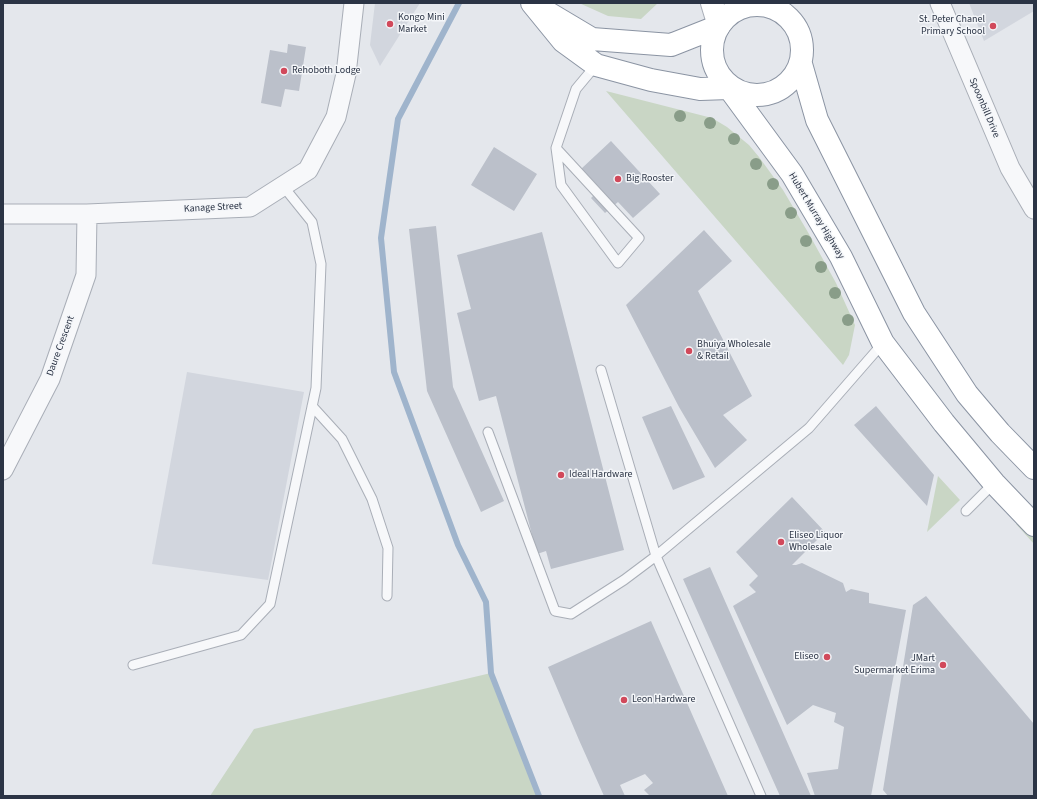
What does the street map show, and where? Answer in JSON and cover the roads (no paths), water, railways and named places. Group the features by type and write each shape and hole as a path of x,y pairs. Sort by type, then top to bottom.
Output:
{"main road":[{"path":"532,3 592,39 671,45 719,26"},
{"path":"532,3 563,41 596,65 651,80 700,89 729,88 746,94 759,96 773,94 785,87 795,76 801,64 803,48 799,32 791,19 778,6 750,5 736,10 726,17 719,26 712,43 713,61 720,77 729,88"},
{"path":"712,3 719,26"},
{"path":"801,64 817,120 914,313 966,394 1000,433 1034,468"},
{"name":"Hubert Murray Highway","path":"729,88 796,181 841,257 883,343 944,422 994,483 1034,525"}],"street":[{"name":"Kanage Street","path":"3,214 87,214 250,207 308,170 336,117 346,74 354,3"},
{"name":"Spoonbill Drive","path":"940,3 1010,168 1034,209"},
{"name":"Daure Crescent","path":"3,470 50,379 86,276 87,214"}],"lane":[{"path":"556,148 639,238 618,263 561,186 556,148 576,89 596,65"},
{"path":"133,666 240,635 270,604 316,388 321,264 312,222 283,186"},
{"path":"488,432 555,612 572,614 624,580 656,556 809,428 883,343"},
{"path":"601,370 656,556 761,796"},
{"path":"312,406 342,439 372,498 388,548 387,596"},
{"path":"966,511 994,483"}],"waterway":[{"path":"459,3 398,119 381,238 394,372 458,545 486,602 491,673 539,796"}],"place":[{"name":"Kongo Mini Market","path":"390,24"},
{"name":"St. Peter Chanel Primary School","path":"993,26"},
{"name":"Rehoboth Lodge","path":"284,71"},
{"name":"Big Rooster","path":"618,179"},
{"name":"Bhuiya Wholesale & Retail","path":"689,351"},
{"name":"Ideal Hardware","path":"561,475"},
{"name":"Eliseo Liquor Wholesale","path":"781,542"},
{"name":"Eliseo","path":"827,657"},
{"name":"JMart Supermarket Erima","path":"943,665"},
{"name":"Leon Hardware","path":"624,700"}]}
